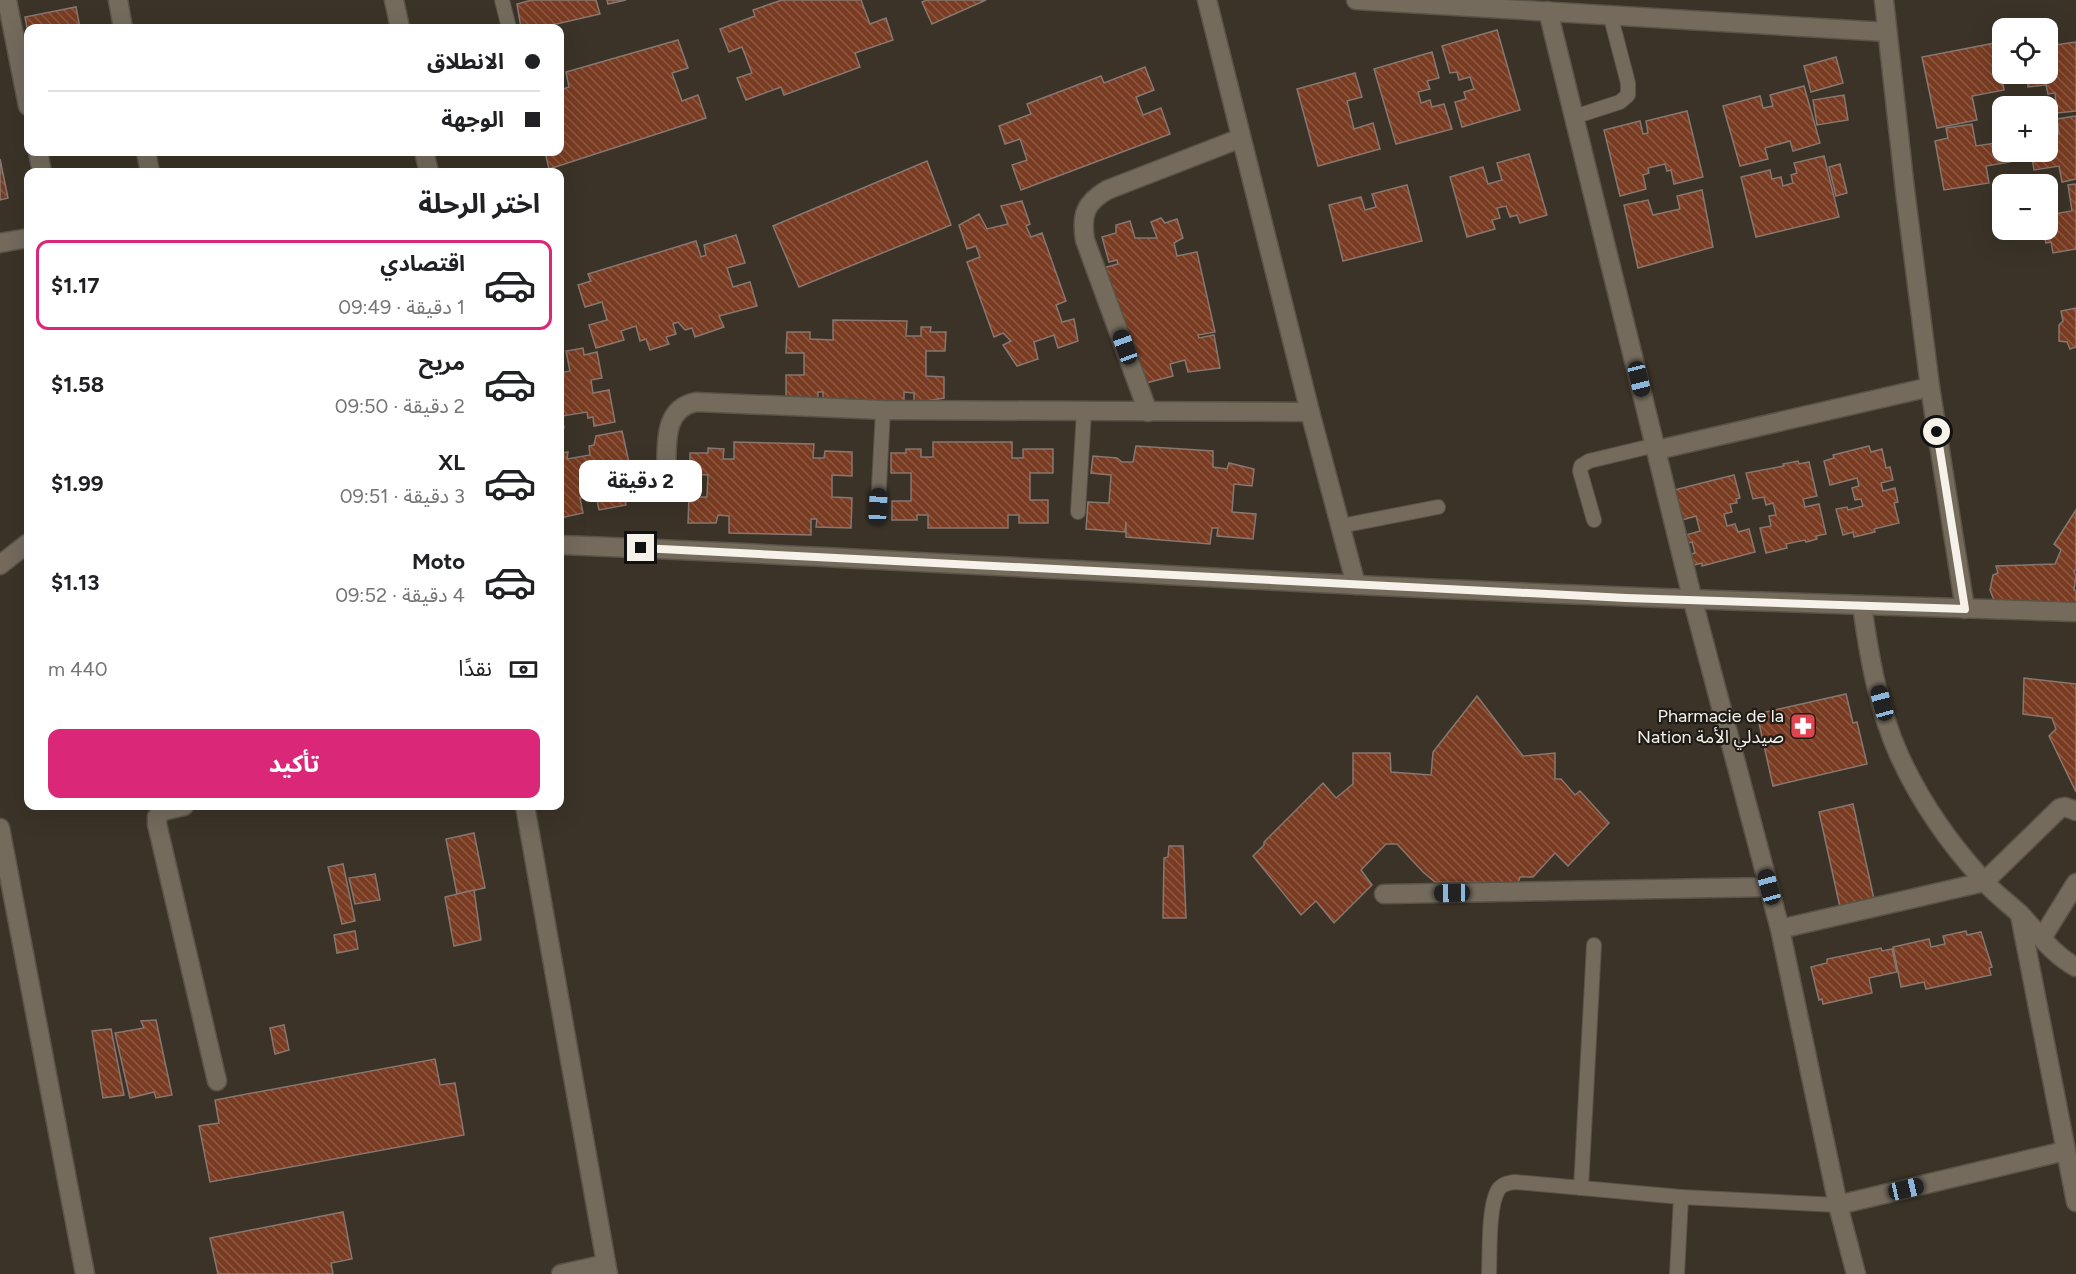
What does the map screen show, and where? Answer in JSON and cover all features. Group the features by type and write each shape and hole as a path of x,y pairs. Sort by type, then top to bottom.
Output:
{"street":[{"path":"7,0 24,86"},
{"path":"118,0 122,24"},
{"path":"394,0 399,24"},
{"path":"1207,0 1310,412 1356,585"},
{"path":"1356,0 1887,32"},
{"path":"1884,0 1930,387 1965,609"},
{"path":"1548,11 1693,601 1780,928 1838,1205 1856,1274"},
{"path":"1148,412 1085,240 1084,218 1087,207 1095,197 1107,190 1241,138"},
{"path":"0,243 24,239"},
{"path":"1656,448 1930,387"},
{"path":"666,478 671,420 680,408 688,404 704,402 883,410 1310,412"},
{"path":"564,545 964,563 1693,601 2076,612"},
{"path":"0,565 24,546"},
{"path":"1862,605 1870,657 1899,754 1921,799 1952,843 1984,882 2020,915 2062,959 2076,967"},
{"path":"1780,928 1984,882 2060,808 2065,807 2076,811"},
{"path":"166,810 162,811 157,817 157,824 217,1081"},
{"path":"526,810 607,1269 561,1274"},
{"path":"0,828 85,1274"},
{"path":"2042,938 2076,883"},
{"path":"1384,894 1769,887"},
{"path":"2020,915 2076,1202"},
{"path":"1838,1205 2065,1151"}],"lane":[{"path":"502,0 507,24"},
{"path":"1574,117 1620,102 1628,95 1628,83 1610,14"},
{"path":"878,506 883,410"},
{"path":"1078,512 1084,412"},
{"path":"1594,520 1580,471 1581,466 1589,461 1656,448"},
{"path":"1341,526 1438,507"},
{"path":"1581,1188 1594,945"},
{"path":"1489,1274 1493,1207 1499,1188 1515,1182 1681,1197 1838,1205"},
{"path":"1677,1274 1681,1197"}],"building":[{"path":"532,0 596,0 600,14 556,24 520,24 517,4"},
{"path":"607,0 626,0 608,4"},
{"path":"782,0 861,0 870,24 886,18 893,40 855,53 860,67 784,95 781,87 746,100 737,78 752,73 742,47 729,52 720,29 755,16 753,10"},
{"path":"927,0 986,0 932,24 922,2"},
{"path":"76,7 79,24 26,24 25,17"},
{"path":"1497,30 1520,110 1462,127 1455,102 1466,99 1464,92 1474,89 1470,77 1459,80 1457,72 1450,73 1442,46"},
{"path":"678,40 688,68 672,73 682,101 698,95 706,118 549,168 546,156 564,156 564,89 569,87 566,72"},
{"path":"2076,42 2076,111 2058,113 2058,96 2055,96 2055,93 2048,94 2046,85 2028,87 2028,84 2058,84 2058,45"},
{"path":"1992,44 1992,84 2003,84 2004,90 1972,96 1977,120 1937,128 1922,57"},
{"path":"1432,52 1439,78 1427,81 1430,89 1418,92 1421,103 1430,100 1432,107 1444,104 1452,129 1396,144 1374,69"},
{"path":"1836,57 1843,83 1811,92 1804,66"},
{"path":"1145,67 1154,90 1136,97 1143,115 1161,108 1170,134 1021,190 1012,165 1027,160 1020,139 1005,144 999,126 1031,114 1027,104 1101,76 1104,83"},
{"path":"1355,73 1362,97 1347,101 1354,129 1373,123 1380,149 1318,166 1297,89"},
{"path":"1804,86 1820,143 1793,151 1790,141 1765,148 1768,159 1740,166 1723,106 1760,96 1763,108 1773,106 1770,95"},
{"path":"1844,95 1848,120 1817,125 1813,100"},
{"path":"1687,111 1703,177 1674,184 1671,170 1667,171 1665,164 1648,168 1649,173 1643,175 1646,189 1620,196 1604,130 1640,121 1643,134 1648,133 1646,121"},
{"path":"2076,116 2076,179 2062,182 2059,166 2034,170 2033,162 2058,162 2058,119"},
{"path":"1972,124 1976,146 1992,144 1992,162 2010,162 1986,166 1989,183 1944,190 1935,141 1948,138 1946,128"},
{"path":"1529,154 1547,215 1520,223 1517,215 1510,217 1506,206 1497,208 1500,218 1492,220 1495,229 1467,237 1450,177 1483,167 1488,184 1502,180 1497,163"},
{"path":"1824,156 1839,217 1756,237 1741,177 1770,170 1772,179 1781,177 1783,186 1793,183 1791,175 1797,173 1794,163"},
{"path":"0,159 8,198 0,200"},
{"path":"927,161 951,225 799,287 773,226"},
{"path":"1840,164 1847,193 1836,196 1829,167"},
{"path":"2076,184 2076,249 2053,253 2051,242 2046,243 2045,240 2058,240 2058,213 2072,211 2068,185"},
{"path":"1407,185 1422,241 1343,261 1329,205 1361,197 1365,210 1376,207 1372,194"},
{"path":"1702,190 1713,247 1638,268 1624,205 1648,200 1653,215 1680,209 1677,196"},
{"path":"1022,201 1030,224 1026,226 1031,237 1042,233 1066,301 1056,305 1062,322 1074,319 1078,341 1058,348 1054,335 1034,342 1038,359 1017,366 1003,345 1011,341 1003,333 994,337 967,262 980,257 976,246 967,249 959,225 979,214 987,229 1008,224 1001,206"},
{"path":"1161,218 1165,223 1177,219 1183,238 1174,243 1177,256 1197,252 1215,332 1198,335 1199,338 1214,335 1220,368 1188,372 1185,360 1170,364 1173,376 1146,383 1103,268 1118,264 1117,260 1109,262 1102,237 1116,233 1116,225 1130,221 1135,238 1157,238 1151,222"},
{"path":"736,235 745,263 727,268 733,287 750,282 757,306 719,316 724,327 695,337 692,328 685,330 678,322 673,324 676,334 666,337 669,344 650,350 646,339 640,341 636,326 621,331 624,340 596,348 589,325 607,320 602,302 585,307 578,285 591,281 588,274 696,241 701,257 706,255 704,245"},
{"path":"2076,308 2076,347 2070,349 2067,342 2059,341 2059,325 2063,321 2061,311"},
{"path":"833,320 907,321 906,336 921,336 921,327 931,327 930,332 946,332 945,351 926,351 926,376 944,377 944,398 914,403 914,393 904,392 904,407 823,406 823,392 818,392 818,403 786,403 786,375 804,375 804,353 786,353 787,332 810,332 810,339 833,340"},
{"path":"583,348 584,355 597,352 602,378 591,380 593,393 609,390 615,422 594,426 593,417 588,418 587,412 564,416 564,372 570,371 566,351"},
{"path":"622,431 630,467 614,470 616,478 620,477 626,505 599,510 596,495 580,498 583,513 564,517 564,453 568,452 567,459 590,455 589,446 594,445 596,436"},
{"path":"734,442 814,444 813,458 824,458 825,451 852,452 852,476 832,475 832,497 852,498 851,528 816,527 817,519 811,519 811,535 729,533 729,516 718,515 716,523 688,523 689,497 707,497 708,475 690,474 690,453 708,453 708,448 724,449 723,459 734,459"},
{"path":"933,442 1012,442 1012,458 1023,458 1023,449 1053,449 1053,473 1030,473 1030,500 1048,500 1048,523 1019,523 1019,515 1008,515 1008,528 928,528 928,515 917,515 917,520 892,520 892,501 911,501 911,473 891,473 891,453 906,453 906,449 921,449 921,457 933,457"},
{"path":"1136,446 1213,451 1213,467 1227,469 1229,463 1254,469 1252,486 1234,484 1232,512 1256,514 1253,539 1217,536 1218,528 1212,528 1210,544 1126,537 1126,522 1125,532 1086,529 1088,502 1109,503 1111,475 1091,473 1093,456 1133,462"},
{"path":"1869,446 1871,452 1882,449 1886,468 1890,467 1893,480 1881,483 1883,491 1895,488 1898,502 1894,503 1899,523 1854,537 1853,532 1843,535 1836,509 1847,507 1848,510 1863,506 1861,499 1855,500 1852,488 1859,486 1857,478 1830,485 1824,461 1834,458 1833,455"},
{"path":"1798,461 1799,464 1809,462 1817,496 1803,499 1805,507 1819,504 1826,534 1816,536 1817,539 1806,542 1805,540 1786,544 1787,548 1766,553 1760,528 1771,526 1769,516 1776,515 1773,503 1766,505 1764,497 1753,499 1746,473"},
{"path":"1734,475 1740,498 1736,499 1737,503 1730,504 1732,512 1724,514 1727,526 1735,524 1738,532 1749,529 1755,552 1702,566 1702,563 1694,565 1691,554 1695,553 1692,542 1688,543 1686,535 1700,531 1696,516 1682,520 1674,490"},
{"path":"2076,510 2074,590 2076,591 2076,608 1996,605 1990,590 1993,575 1998,573 1996,566 2055,564 2061,550 2054,544"},
{"path":"2024,678 2076,684 2076,792 2049,736 2056,729 2052,718 2023,714"},
{"path":"1846,694 1853,723 1857,722 1867,764 1773,786 1757,714"},
{"path":"1477,696 1523,756 1555,753 1555,779 1561,779 1575,795 1580,791 1609,823 1568,866 1555,853 1533,877 1520,877 1518,883 1435,882 1397,844 1386,844 1361,870 1372,885 1334,923 1316,901 1301,915 1253,856 1264,845 1264,842 1323,783 1336,798 1353,784 1353,753 1390,753 1391,772 1431,775 1433,752"},
{"path":"1853,804 1874,899 1840,907 1819,812"},
{"path":"474,833 485,888 457,894 446,839"},
{"path":"1169,846 1183,846 1186,918 1163,918 1164,858 1168,857"},
{"path":"343,864 355,921 342,924 328,867"},
{"path":"375,874 380,900 355,904 349,878"},
{"path":"474,890 481,940 454,946 445,897"},
{"path":"355,931 358,949 337,953 334,935"},
{"path":"1966,931 1967,935 1981,932 1992,967 1989,968 1991,975 1926,989 1924,982 1901,987 1893,947 1929,939 1931,947 1945,944 1943,936"},
{"path":"1881,948 1882,951 1892,949 1897,972 1869,978 1872,993 1823,1004 1822,999 1819,1000 1811,967 1827,963 1827,959"},
{"path":"156,1020 172,1095 156,1098 154,1092 130,1098 115,1033 144,1028 141,1021"},
{"path":"284,1025 289,1050 275,1054 270,1028"},
{"path":"111,1029 124,1095 103,1098 92,1031"},
{"path":"435,1059 440,1085 455,1083 464,1135 210,1182 199,1126 219,1123 215,1100"},
{"path":"343,1212 352,1259 331,1263 333,1274 218,1274 210,1238"}],"place":[{"name":"Pharmacie de la Nation صيدلي الأمة","path":"1803,726"}],"route":[{"path":"641,548 1626,598 1965,609 1937,432"}]}
